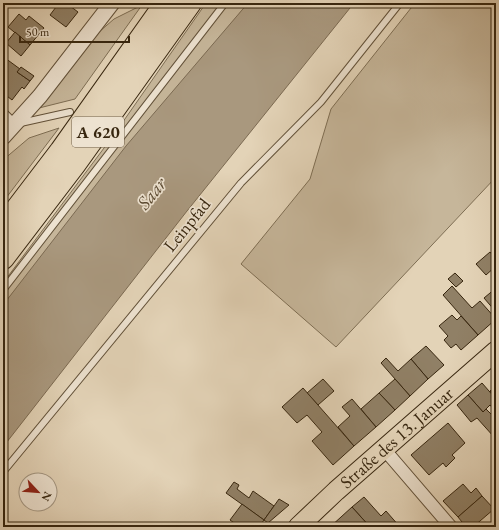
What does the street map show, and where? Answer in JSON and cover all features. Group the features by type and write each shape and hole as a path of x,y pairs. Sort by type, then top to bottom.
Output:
{"highway":[{"name":"A 620","path":"3,227 61,151 166,3"},
{"name":"A 620","path":"3,258 74,165 190,3"}],"main road":[{"name":"Straße des 13. Januar","path":"298,527 310,514 496,351"}],"street":[{"path":"3,137 40,96 113,3"},
{"path":"384,449 451,527"}],"lane":[{"path":"3,290 225,3"},
{"name":"Leinpfad","path":"3,472 241,183 321,102 400,3"},
{"path":"3,111 16,124 70,112"}],"shaded area":[{"path":"206,3 248,3 3,305 3,283 113,136"},
{"path":"415,3 496,3 496,177 336,347 241,264 310,179 331,109"},
{"path":"142,5 75,99 39,108 99,32 114,19"},
{"path":"59,128 3,202 3,169 7,166 3,160 29,138"}],"water":[{"name":"Saar","path":"248,3 354,3 187,211 3,447 3,305 126,146"}],"building":[{"path":"59,3 66,3 78,12 66,27 50,15"},
{"path":"19,14 26,20 29,16 44,28 30,45 8,27"},
{"path":"15,32 30,45 21,56 6,43"},
{"path":"5,58 20,69 17,72 30,81 24,89 22,87 12,100 3,93 3,61"},
{"path":"21,67 34,76 30,81 17,72"},
{"path":"490,252 496,259 496,266 486,275 476,264"},
{"path":"455,273 463,281 456,287 448,279"},
{"path":"452,286 472,308 480,301 496,319 478,335 443,295"},
{"path":"496,288 496,312 484,298"},
{"path":"452,315 457,320 461,316 478,335 461,350 456,344 451,348 444,340 448,336 439,326"},
{"path":"426,346 444,365 428,379 411,359"},
{"path":"386,358 398,371 411,359 428,379 410,396 381,363"},
{"path":"323,379 334,391 318,405 307,393"},
{"path":"395,379 410,396 395,410 379,393"},
{"path":"482,383 496,399 496,412 490,405 483,412 468,395"},
{"path":"496,386 496,399 490,391"},
{"path":"303,388 354,446 333,465 312,441 322,432 307,415 297,423 282,407"},
{"path":"379,393 395,410 376,427 361,409"},
{"path":"468,395 483,412 486,409 496,419 496,435 494,437 477,418 471,422 457,405"},
{"path":"352,399 376,427 354,446 338,427 350,416 342,407"},
{"path":"448,423 465,443 452,455 455,458 446,467 443,463 429,475 411,455"},
{"path":"234,482 239,485 237,489 249,498 253,491 274,506 264,520 226,493"},
{"path":"463,484 471,493 476,488 482,496 458,517 443,501"},
{"path":"482,496 494,509 473,527 466,527 458,517"},
{"path":"364,497 381,516 386,511 400,527 378,527 375,524 370,527 352,507"},
{"path":"279,499 289,505 268,523 264,520"},
{"path":"242,504 264,520 259,527 240,527 230,520"},
{"path":"352,507 370,527 330,527"}]}
